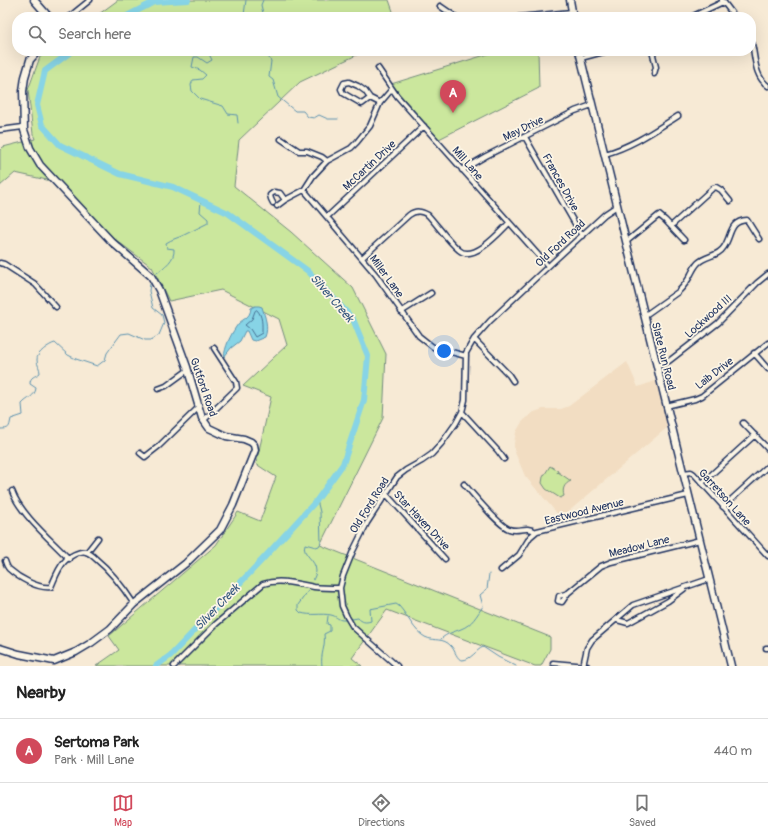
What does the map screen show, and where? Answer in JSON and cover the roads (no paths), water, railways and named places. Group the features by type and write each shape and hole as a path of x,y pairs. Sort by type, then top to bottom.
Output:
{"street":[{"path":"34,0 45,12"},
{"path":"75,12 90,0"},
{"path":"570,0 572,12"},
{"path":"701,12 723,1 731,12"},
{"path":"440,6 449,12"},
{"name":"Gutford Road","path":"0,648 40,659 54,660 62,658 91,643 110,629 134,604 186,563 220,530 233,505 254,454 254,445 251,442 216,432 209,428 204,420 198,407 188,370 159,290 151,276 112,242 40,165 30,148 24,126 22,101 25,77 30,60 34,56"},
{"path":"581,58 588,56"},
{"path":"653,56 656,67 654,74"},
{"path":"754,56 757,72 761,80 768,86"},
{"name":"Slate Run Road","path":"581,58 731,666"},
{"name":"Mill Lane","path":"378,68 392,89 548,266"},
{"path":"370,98 362,104 344,93 341,89 342,86 344,83 349,82 358,86 365,91 370,98 380,103"},
{"path":"285,200 280,193 274,192 270,195 270,199 275,205 285,200 304,190 313,176 327,161 351,148 364,134 370,126 380,103 392,89"},
{"name":"May Drive","path":"462,170 486,156 575,111 592,105"},
{"path":"605,154 633,144 678,116"},
{"path":"0,130 24,126"},
{"name":"McCartin Drive","path":"327,217 424,126"},
{"name":"Frances Drive","path":"525,137 582,236"},
{"path":"281,139 299,151 307,151 322,156 327,161"},
{"path":"671,226 713,188 716,187 721,190 730,201"},
{"name":"Miller Lane","path":"304,190 376,275 419,336 430,345 447,352 466,356"},
{"name":"Old Ford Road","path":"397,666 353,628 342,606 340,588 353,551 367,524 401,474 427,458 441,444 456,423 462,412 466,394 466,356 474,339 490,321 548,266 605,214 617,206"},
{"path":"362,258 409,215 417,211 428,215 458,250 466,253 472,253 478,250 510,223"},
{"path":"626,242 659,215 684,240"},
{"path":"644,316 678,292 683,287 698,263 719,253 726,243 732,228 737,223 742,220 747,220 759,239"},
{"path":"0,263 4,264 35,284 56,307"},
{"name":"Lockwood III","path":"656,366 669,361 718,323 757,283 768,274"},
{"path":"401,312 431,293"},
{"path":"474,339 509,375 513,382"},
{"name":"Laib Drive","path":"666,406 702,396 768,343"},
{"path":"204,420 237,388 236,382 214,348"},
{"path":"754,353 768,369"},
{"path":"158,389 166,386 188,370"},
{"path":"140,453 145,457 165,440 198,407"},
{"path":"462,412 504,459"},
{"path":"743,423 768,449"},
{"path":"702,483 755,435"},
{"path":"722,507 768,466"},
{"name":"Garretson Lane","path":"683,473 691,472 768,556"},
{"path":"464,484 504,526 515,530 529,528 536,532"},
{"path":"12,491 15,499 27,515 69,558"},
{"name":"Star Haven Drive","path":"386,494 445,559"},
{"name":"Eastwood Avenue","path":"501,570 519,555 530,537 536,532 688,495"},
{"path":"88,552 98,538"},
{"name":"Meadow Lane","path":"568,593 601,566 611,562 700,540"},
{"path":"5,561 8,568 35,586 45,588 51,587 57,572 65,561 83,552 88,552 118,579 134,604"},
{"path":"583,666 587,648 592,640 633,606 709,579"},
{"path":"174,666 216,624 264,584 269,582 284,582 340,588"},
{"path":"616,620 628,623 668,601 686,587"},
{"path":"553,663 587,666"}],"water":[{"path":"255,306 262,307 267,326 265,337 255,341 251,340 247,331 245,331 240,341 231,348 224,357 227,345 234,330 238,324 249,315 251,308"}],"waterway":[{"name":"Silver Creek","path":"135,12 154,2 188,0"},
{"path":"244,12 246,0"},
{"path":"263,0 261,5 263,12"},
{"name":"Silver Creek","path":"65,56 45,71 37,105 42,125 60,145 120,174 173,187 228,213 308,271 353,319 368,356 364,400 343,464 317,500 262,560 171,655 156,666"},
{"path":"210,56 212,60 207,63 198,57 194,57 192,67 200,70 206,75 202,79 193,80 191,85 192,91 200,99 223,106 228,114 237,115 238,123"},
{"path":"268,56 271,61 269,77 273,80 278,97 295,111 303,111 308,117 314,118 319,115 328,119 338,119"},
{"path":"157,273 171,260 174,253 174,249 167,248 166,243 208,223 208,219 200,212 201,201"},
{"path":"0,429 6,429 9,426 11,419 23,415 22,404 32,395 36,388 30,384 31,379 40,373 37,357 50,345 55,343 68,355 97,366 105,360 107,353 121,334 129,333 145,340 151,340 159,335 164,323 162,315 153,308 149,291 150,284"},
{"path":"313,580 316,572 314,563 304,548 305,544 316,547 321,543 320,512 317,500"},
{"path":"441,639 448,634 465,627 476,616 483,606 480,595 487,589 489,574"},
{"path":"308,591 298,605 298,610 301,613 331,615 341,620 345,620"},
{"path":"352,619 358,618 364,622 371,621 370,609 396,604 421,634 425,637 448,643 460,660 465,660 471,657 483,647 516,666"},
{"path":"322,666 324,634 330,631 330,625 327,624 328,616"}],"place":[{"name":"Sertoma Park","path":"453,113"}]}
